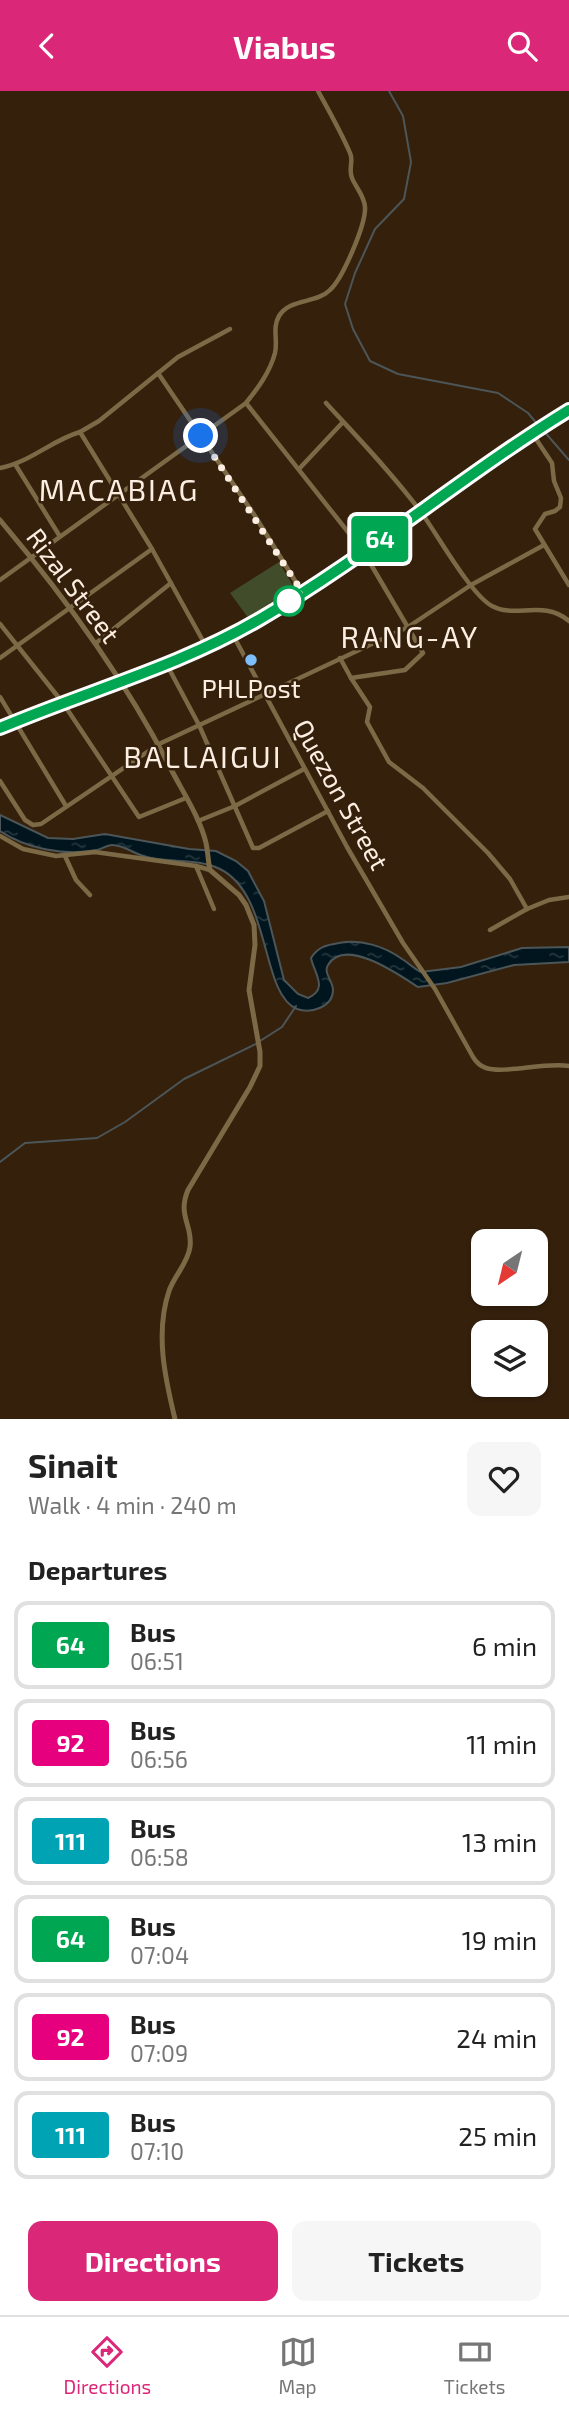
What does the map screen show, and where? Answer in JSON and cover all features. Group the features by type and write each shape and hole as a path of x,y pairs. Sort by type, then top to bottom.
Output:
{"highway":[{"path":"0,728 167,665 233,634 302,592 569,410"}],"street":[{"path":"0,580 246,403 263,381 271,364 276,350 276,325 280,314 293,305 320,297 334,286 355,241 365,210 360,190 349,170 351,155 318,91"},
{"path":"0,468 15,464 99,421 158,373 198,345 230,329"},
{"path":"158,373 302,592"},
{"path":"246,403 363,551 423,652 421,658 403,671 351,678"},
{"path":"326,403 420,511 471,585 493,606 531,611 552,610 569,621"},
{"path":"299,469 344,422"},
{"path":"80,432 152,549 207,648"},
{"path":"533,433 552,463 554,481 561,499 560,507 545,515 535,529 569,585"},
{"path":"15,464 59,535"},
{"name":"Rizal Street","path":"0,520 32,557 96,643 159,744 206,843 209,870"},
{"path":"0,781 25,820 33,825 41,824 159,744 408,627 471,585 544,544"},
{"path":"0,658 71,610 152,549"},
{"path":"96,643 171,583"},
{"path":"0,624 63,703 140,818 186,798"},
{"name":"Quezon Street","path":"233,634 304,769 403,943 435,989 473,1057 481,1066 496,1069 569,1066"},
{"path":"340,659 369,705 367,722 389,762 426,791 488,853 510,879 527,909"},
{"path":"167,665 199,725 255,849 328,811"},
{"path":"0,697 66,806"},
{"path":"197,821 235,806 304,769"},
{"path":"0,836 34,853 65,856 95,852 209,870 239,895 254,925 255,945 249,990 260,1066 191,1183 183,1202 191,1246 167,1296 162,1342 175,1419"},
{"path":"65,856 76,880 90,895"},
{"path":"196,866 214,909"},
{"path":"490,930 548,900 569,897"}],"green space":[{"path":"279,562 295,589 249,619 230,593"}],"water":[{"path":"0,815 48,838 73,839 105,834 189,849 216,851 236,861 248,871 264,901 284,980 298,994 308,998 318,990 319,985 311,958 323,947 339,943 356,942 380,947 421,972 461,967 522,948 569,947 569,962 514,965 447,983 418,987 373,961 347,955 336,957 328,965 327,974 333,990 329,1001 315,1010 297,1009 285,1000 277,984 249,900 237,882 220,869 203,863 147,857 117,845 85,852 34,847 0,831"}],"waterway":[{"path":"389,91 403,116 411,162 404,199 375,229 355,273 345,304 353,329 370,361 398,374 498,393 528,413 538,425"},
{"path":"542,429 569,460"},
{"path":"260,1041 282,1027 296,1006"},
{"path":"0,1162 25,1143 97,1138 125,1122 184,1079 256,1044"}],"bus line":[{"name":"64","path":"0,728 167,665 207,648 262,618 569,410"}],"place":[{"name":"PHLPost","path":"251,660"}],"district":[{"name":"MACABIAG","path":"119,489"},
{"name":"RANG-AY","path":"410,636"},
{"name":"BALLAIGUI","path":"203,756"}],"route":[{"path":"201,436 302,592 289,601"}]}
